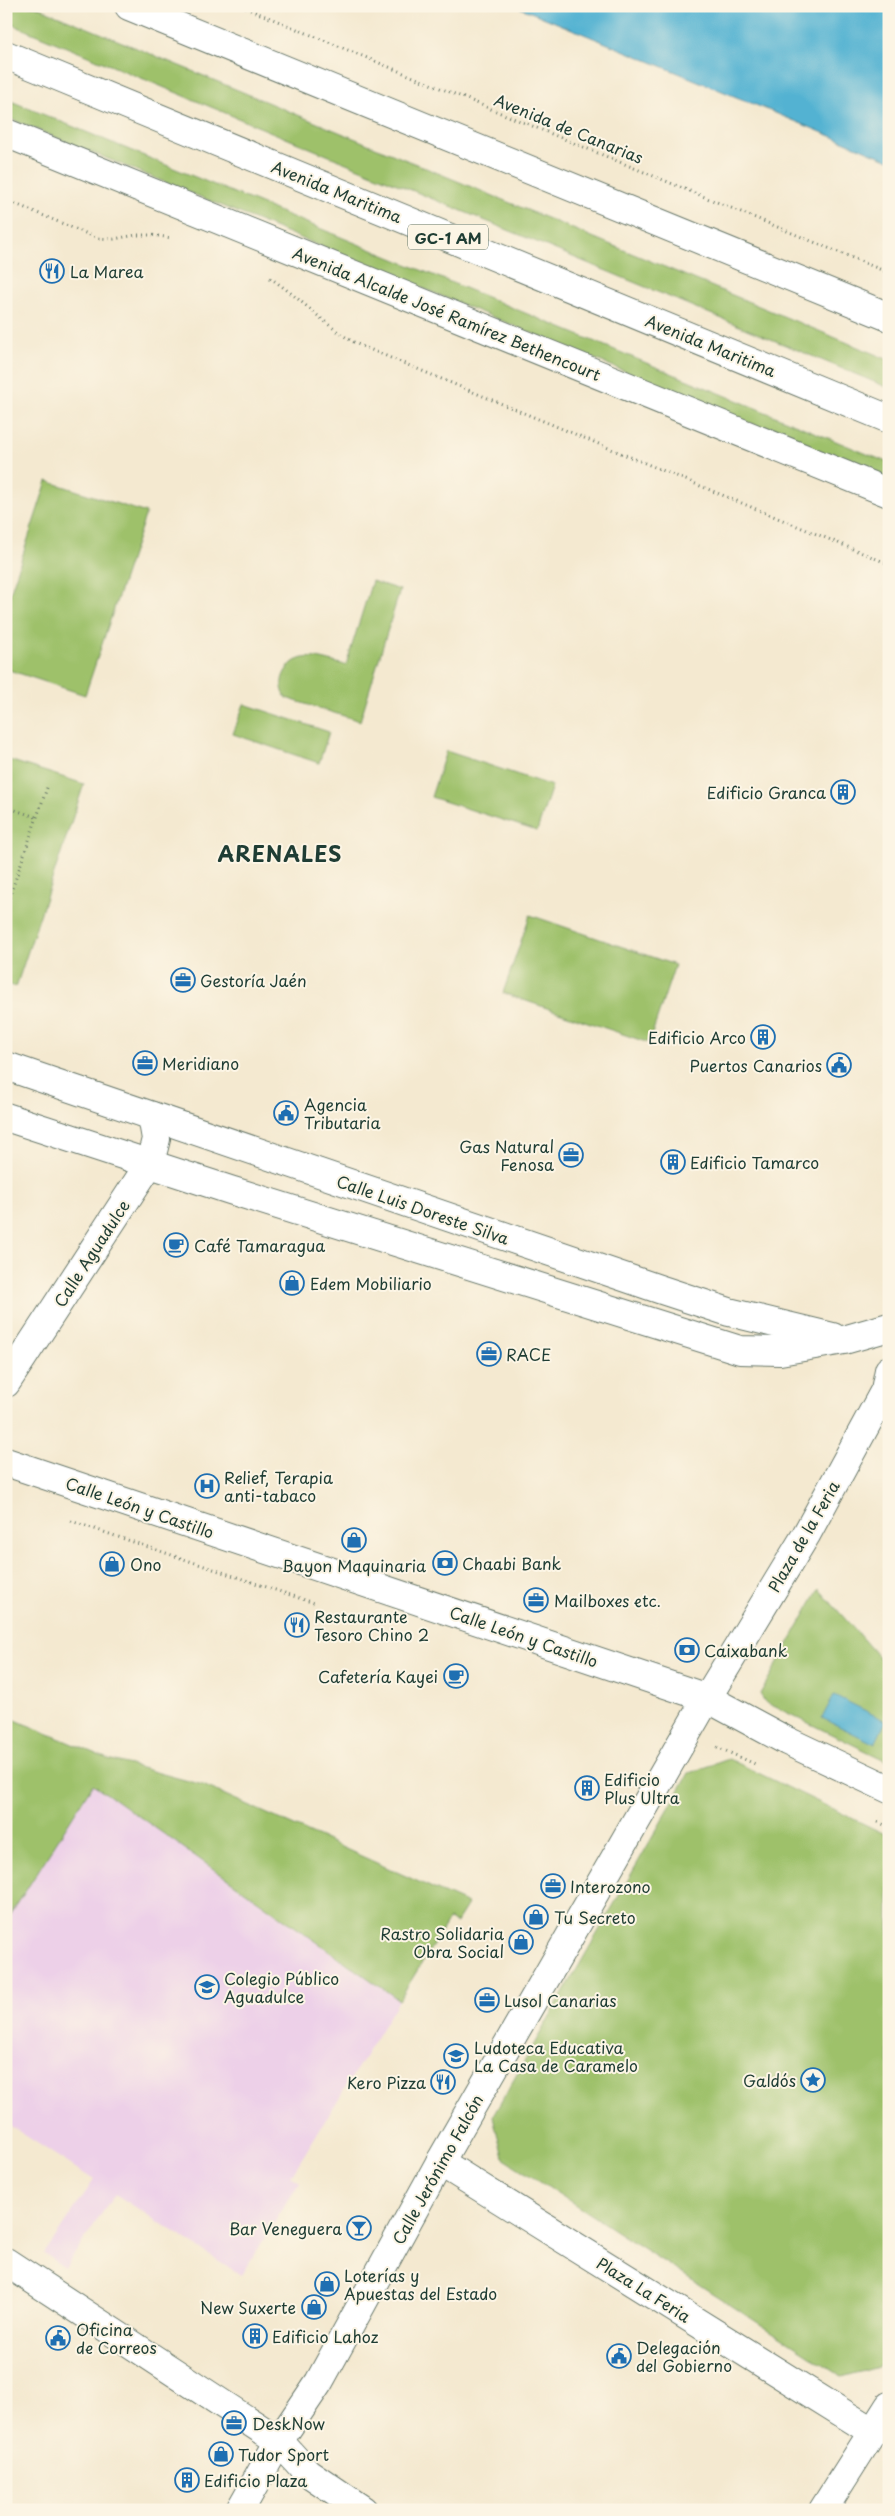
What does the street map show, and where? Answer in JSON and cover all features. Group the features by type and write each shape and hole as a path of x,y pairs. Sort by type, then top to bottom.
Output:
{"main road":[{"path":"130,6 889,317"},
{"name":"Avenida Maritima","path":"6,55 889,419"},
{"name":"Avenida Alcalde José Ramírez Bethencourt","path":"6,133 889,493"},
{"name":"Calle Luis Doreste Silva","path":"6,1066 729,1312 844,1340"},
{"name":"Calle Aguadulce","path":"6,1383 150,1163 156,1139 152,1116"},
{"path":"6,1117 240,1193 740,1350 780,1351 844,1340 889,1326"},
{"name":"Plaza de la Feria","path":"707,1698 811,1526 885,1390 889,1370"},
{"name":"Calle León y Castillo","path":"6,1462 707,1698 787,1740 889,1789"},
{"name":"Calle Jerónimo Falcón","path":"240,2510 279,2441 320,2382 440,2162 707,1698"},
{"name":"Plaza La Feria","path":"440,2162 873,2432"},
{"path":"6,2262 279,2441 307,2472 363,2510"},
{"path":"823,2510 889,2406"}],"path":[{"name":"Avenida de Canarias","path":"241,6 889,273"},
{"path":"6,200 97,238 114,239 136,235 151,235 181,242"},
{"path":"268,276 289,290 337,333 357,344 889,564"},
{"path":"6,907 48,785"},
{"path":"6,807 36,817"},
{"path":"65,1519 258,1586 323,1606"},
{"path":"687,1733 760,1766"},
{"path":"873,1819 889,1827"}],"shaded area":[{"name":"Colegio Público Aguadulce","path":"6,1716 108,1759 203,1785 468,1904 456,1923 449,1919 291,2176 300,2182 241,2275 115,2194 65,2268 44,2254 94,2180 6,2123"}],"green space":[{"path":"6,6 35,6 889,360 889,388 6,22"},
{"path":"6,99 889,463 889,480 6,117"},
{"path":"47,481 146,513 85,695 6,669 6,606"},
{"path":"372,581 400,590 360,721 286,698 282,688 282,679 291,664 297,660 312,658 346,665"},
{"path":"244,704 329,732 319,763 233,734"},
{"path":"446,751 552,786 537,831 431,797"},
{"path":"6,759 84,784 16,987 6,984"},
{"path":"530,915 675,965 649,1043 503,993"},
{"path":"819,1589 889,1669 889,1762 765,1702 760,1694"},
{"path":"6,1716 108,1759 203,1785 468,1904 456,1923 449,1919 399,2000 93,1784 6,1922"},
{"path":"729,1759 889,1836 889,2355 882,2366 842,2377 503,2158 493,2116 689,1773"}],"water":[{"path":"516,6 889,6 889,160"},
{"path":"834,1695 886,1721 875,1744 822,1718"}],"place":[{"name":"La Marea","path":"52,271"},
{"name":"Edificio Granca","path":"843,792"},
{"name":"Gestoría Jaén","path":"183,980"},
{"name":"Edificio Arco","path":"763,1037"},
{"name":"Meridiano","path":"145,1063"},
{"name":"Puertos Canarios","path":"839,1065"},
{"name":"Agencia Tributaria","path":"286,1113"},
{"name":"Gas Natural Fenosa","path":"571,1155"},
{"name":"Edificio Tamarco","path":"673,1162"},
{"name":"Café Tamaragua","path":"176,1245"},
{"name":"Edem Mobiliario","path":"292,1283"},
{"name":"RACE","path":"489,1354"},
{"name":"Relief, Terapia anti-tabaco","path":"207,1486"},
{"name":"Bayon Maquinaria","path":"354,1540"},
{"name":"Chaabi Bank","path":"445,1563"},
{"name":"Ono","path":"112,1564"},
{"name":"Mailboxes etc.","path":"536,1600"},
{"name":"Restaurante Tesoro Chino 2","path":"297,1625"},
{"name":"Caixabank","path":"687,1650"},
{"name":"Cafetería Kayei","path":"456,1676"},
{"name":"Edificio Plus Ultra","path":"587,1788"},
{"name":"Interozono","path":"553,1886"},
{"name":"Tu Secreto","path":"536,1917"},
{"name":"Rastro Solidaria Obra Social","path":"521,1942"},
{"name":"Colegio Público Aguadulce","path":"207,1987"},
{"name":"Lusol Canarias","path":"487,2000"},
{"name":"Ludoteca Educativa La Casa de Caramelo","path":"456,2056"},
{"name":"Galdós","path":"813,2080"},
{"name":"Kero Pizza","path":"443,2082"},
{"name":"Bar Veneguera","path":"359,2228"},
{"name":"Loterías y Apuestas del Estado","path":"327,2284"},
{"name":"New Suxerte","path":"314,2307"},
{"name":"Edificio Lahoz","path":"255,2336"},
{"name":"Oficina de Correos","path":"58,2338"},
{"name":"Delegación del Gobierno","path":"619,2356"},
{"name":"DeskNow","path":"234,2423"},
{"name":"Tudor Sport","path":"221,2454"},
{"name":"Edificio Plaza","path":"187,2480"}],"district":[{"name":"ARENALES","path":"280,853"}]}
